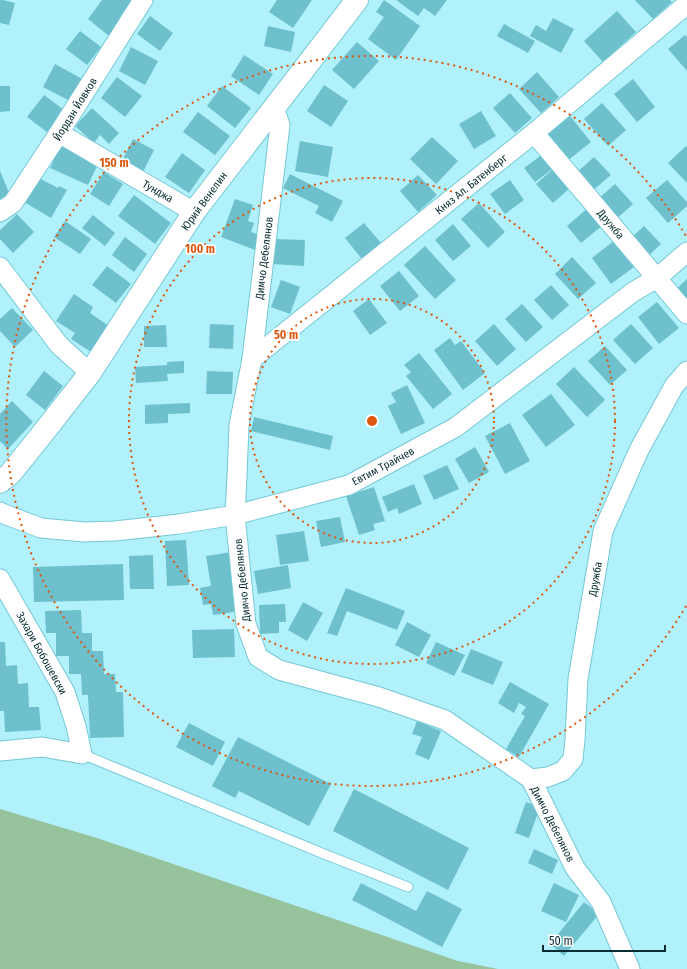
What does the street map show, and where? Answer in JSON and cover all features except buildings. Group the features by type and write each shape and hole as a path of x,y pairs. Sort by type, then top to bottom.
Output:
{"street":[{"name":"Йордан Йовков","path":"0,212 13,203 143,0"},
{"name":"Юрий Венелин","path":"0,482 10,474 90,373 194,212 357,0"},
{"name":"Княз Ал. Батенберг","path":"252,360 534,133 687,4"},
{"name":"Димчо Дебелянов","path":"274,107 280,126 252,360 239,424 235,515 246,624 258,657 279,670 379,697 444,720 531,779 576,868 601,902 630,969"},
{"name":"Тунджа","path":"59,133 194,212"},
{"name":"Дружба","path":"534,133 687,314"},
{"name":"Евтим Трайчев","path":"0,512 41,528 84,532 115,531 164,526 235,515 349,485 456,427 633,292 657,278 687,252"},
{"path":"0,267 59,345 90,373"},
{"name":"Дружба","path":"531,779 548,776 563,771 573,759 578,679 603,531 639,450 674,386 687,371"},
{"name":"Захари Бобошевски","path":"0,579 65,692 76,726 82,754"},
{"path":"1,747 42,747 82,754"}],"lane":[{"path":"82,754 408,888"}],"green space":[{"path":"0,809 97,838 458,961 498,969 0,969"}]}
